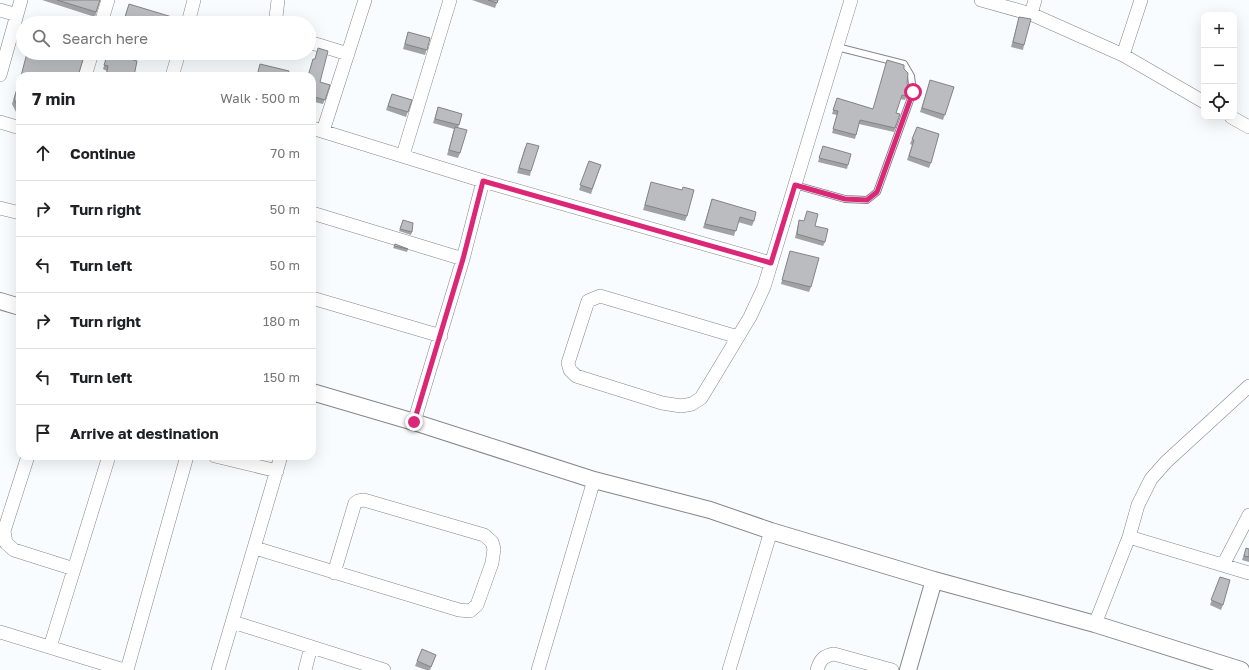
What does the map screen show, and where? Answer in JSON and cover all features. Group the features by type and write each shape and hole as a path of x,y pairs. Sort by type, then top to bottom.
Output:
{"street":[{"path":"0,10 17,15 21,0"},
{"path":"103,16 108,0"},
{"path":"190,16 194,0"},
{"path":"276,16 278,0"},
{"path":"365,0 348,54 318,129 483,181 771,263"},
{"path":"403,155 450,0"},
{"path":"738,336 600,296 588,301 568,363 570,370 576,376 662,403 681,406 692,404 701,398 738,336 764,287 851,0"},
{"path":"981,0 1031,14 1123,55 1201,100"},
{"path":"1031,14 1035,0"},
{"path":"1123,55 1141,0"},
{"path":"0,75 16,19"},
{"path":"316,44 348,54"},
{"path":"86,72 90,60"},
{"path":"173,72 177,60"},
{"path":"1236,120 1249,127"},
{"path":"0,122 16,127"},
{"path":"414,422 441,336 483,181"},
{"path":"0,208 16,213"},
{"path":"316,214 463,259"},
{"path":"316,299 441,336"},
{"path":"0,301 16,306"},
{"path":"1095,624 1129,537 1138,505 1151,479 1166,462 1249,386"},
{"path":"316,393 414,422 594,480 690,504 771,531 934,580 1095,624 1241,670"},
{"path":"27,460 4,531 6,543 14,550 74,569"},
{"path":"50,647 108,460"},
{"path":"0,632 126,670 186,460"},
{"path":"232,460 277,471"},
{"path":"218,670 280,460"},
{"path":"538,670 594,480"},
{"path":"254,548 459,610 470,611 477,605 492,563 494,548 492,542 484,535 364,500 355,503 334,572"},
{"path":"1223,565 1249,515"},
{"path":"729,670 771,531"},
{"path":"1129,537 1249,573"},
{"path":"908,670 934,580"},
{"path":"233,622 384,670"},
{"path":"305,670 311,647"},
{"path":"817,670 820,661 825,656 834,654 892,670"}],"lane":[{"path":"795,185 845,199 867,200 877,192 913,92 911,76 904,64 837,47"}],"building":[{"path":"57,0 100,0 96,12"},
{"path":"488,0 498,0 497,3"},
{"path":"129,4 169,16 125,16"},
{"path":"1019,17 1031,19 1024,45 1013,42"},
{"path":"408,32 430,38 427,50 405,44"},
{"path":"318,48 328,51 320,82 330,85 325,100 316,97 316,72 309,72 313,60 316,60"},
{"path":"25,60 83,60 79,72 22,72"},
{"path":"106,60 137,61 135,72 107,72 108,66 104,65"},
{"path":"887,60 904,65 904,69 908,73 907,84 910,87 907,96 902,95 896,113 900,114 895,128 860,120 856,135 833,129 838,111 833,110 837,98 873,109"},
{"path":"260,64 289,71 289,72 258,72"},
{"path":"930,80 954,87 945,115 922,108"},
{"path":"16,92 16,103 14,99"},
{"path":"392,94 412,100 408,112 388,106"},
{"path":"438,107 462,114 459,125 435,119"},
{"path":"455,127 467,130 460,153 449,150"},
{"path":"917,127 939,134 931,163 909,156 914,140 912,139"},
{"path":"527,143 539,146 531,171 519,168"},
{"path":"823,146 851,154 848,165 819,158"},
{"path":"589,161 601,165 592,189 580,185"},
{"path":"651,182 682,190 683,187 694,190 687,216 645,205"},
{"path":"712,199 756,212 754,221 740,217 736,231 705,224"},
{"path":"807,211 818,214 815,226 828,229 825,242 797,234 799,220 804,221"},
{"path":"403,220 413,223 412,232 400,229"},
{"path":"395,244 408,249 394,246"},
{"path":"790,251 819,258 811,287 782,280"},
{"path":"1246,548 1249,549 1249,557 1244,556"},
{"path":"1220,577 1230,580 1223,605 1211,600"},
{"path":"422,649 436,655 431,667 417,661"}],"route":[{"path":"414,422 441,336 483,181 771,263 795,185 845,199 867,200 877,192 913,92"}]}
